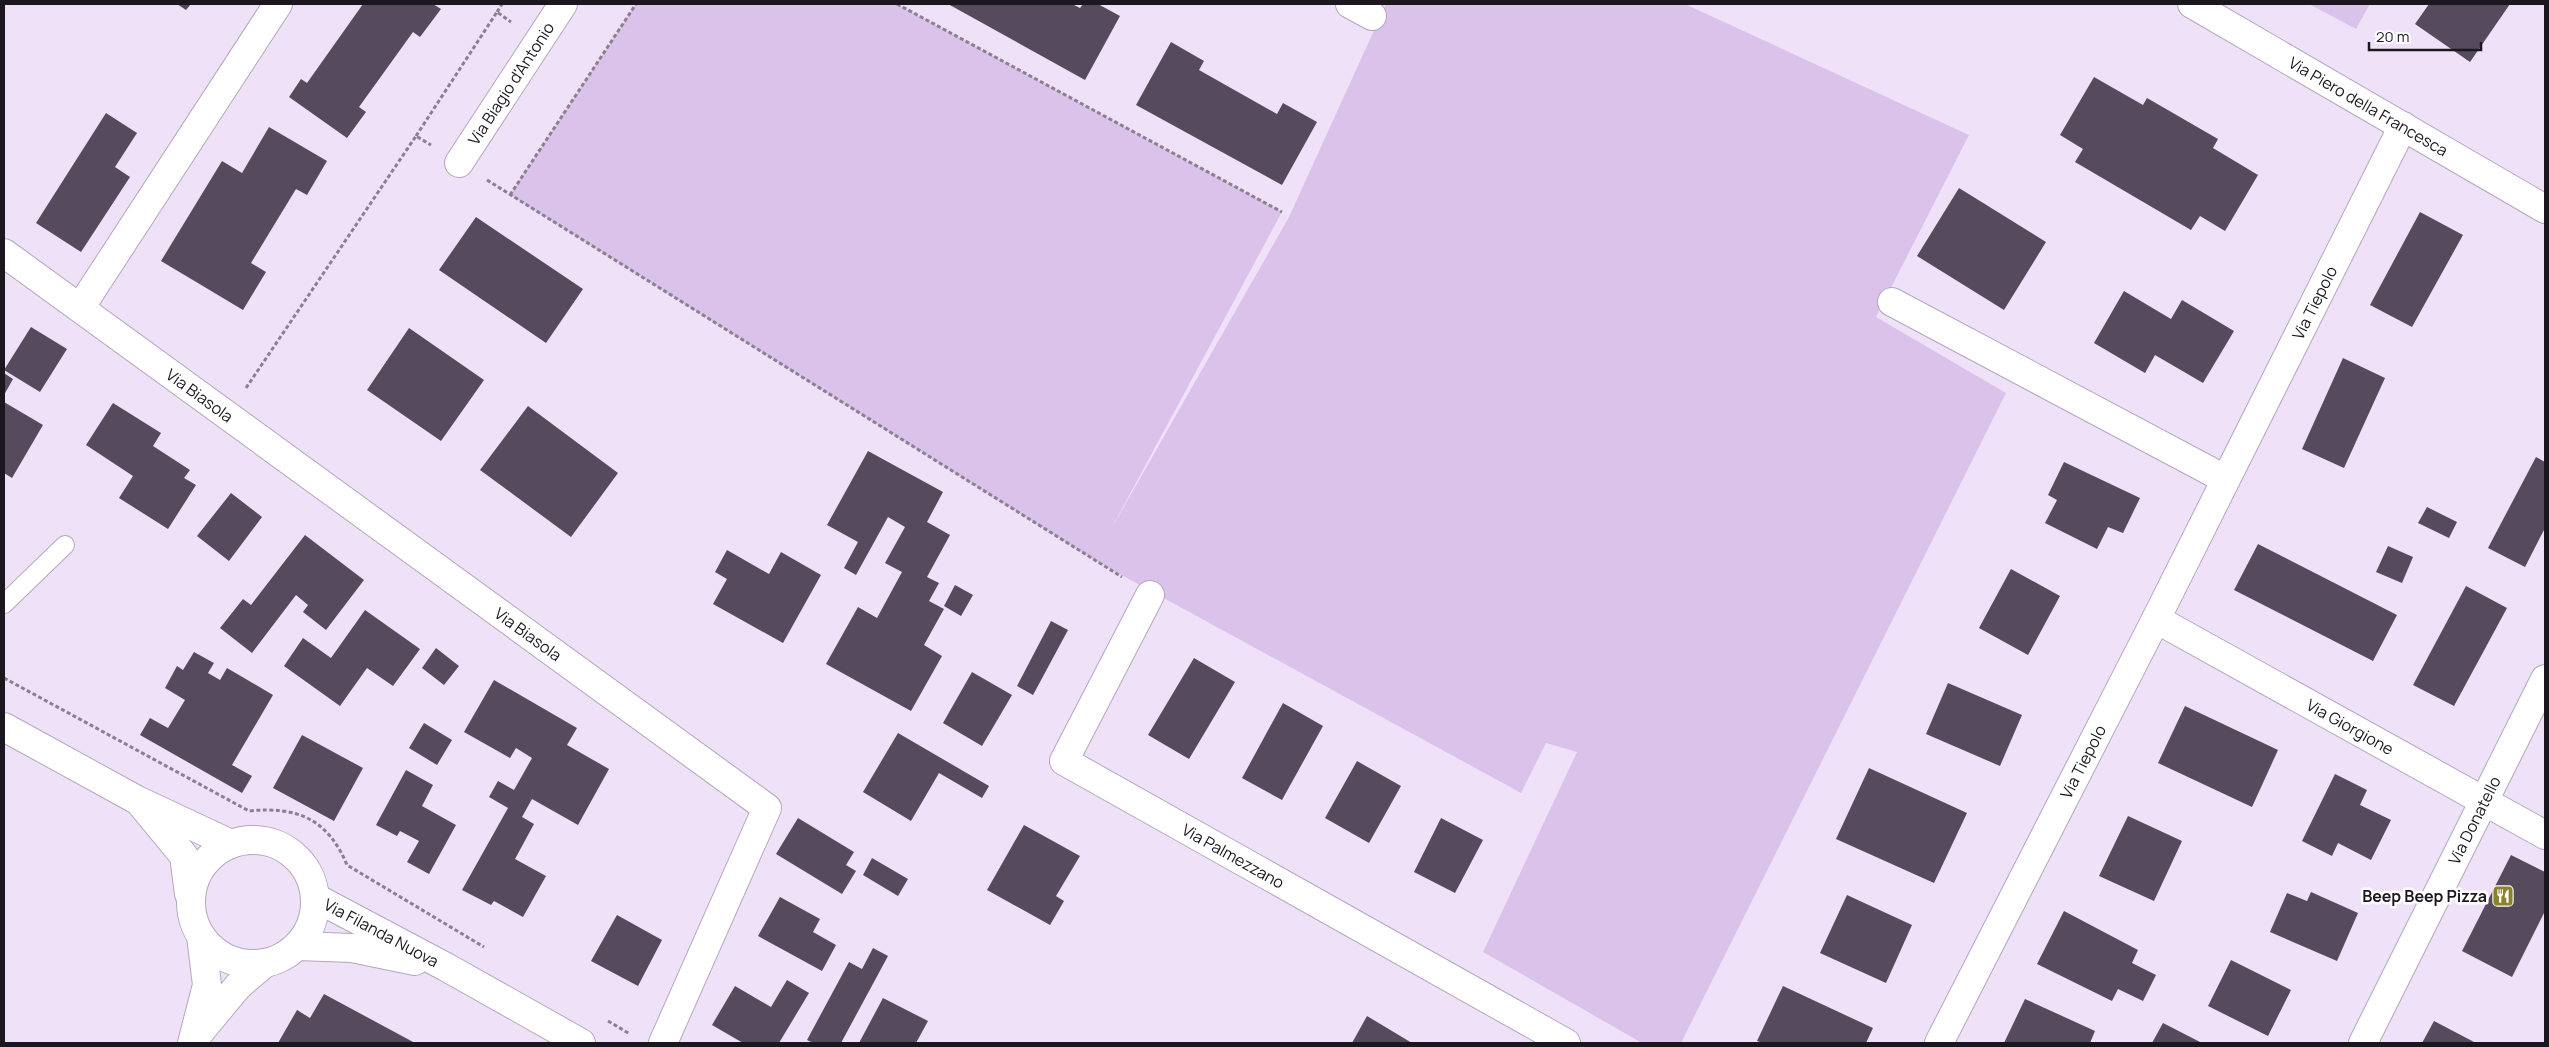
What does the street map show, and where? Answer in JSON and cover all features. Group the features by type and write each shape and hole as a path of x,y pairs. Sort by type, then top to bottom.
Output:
{"street":[{"path":"80,308 278,4"},
{"name":"Via Biagio d'Antonio","path":"459,163 563,4"},
{"name":"Via Piero della Francesca","path":"2192,4 2545,209"},
{"name":"Via Tiepolo","path":"1939,1043 2156,619 2403,126"},
{"name":"Via Biasola","path":"4,253 767,808 650,1041"},
{"path":"1892,302 2225,479"},
{"name":"Via Palmezzano","path":"1150,595 1064,762 1566,1043"},
{"name":"Via Giorgione","path":"2156,619 2545,835"},
{"name":"Via Donatello","path":"2363,1043 2485,803 2545,679"},
{"path":"4,727 137,800 231,844"},
{"path":"137,800 184,856 194,922 201,936 213,950 229,960 247,964 265,963"},
{"path":"191,906 193,886 200,868 214,854 231,844 250,840 269,842 287,850 302,862 311,878 316,898 315,915 309,932 298,946 265,963 238,986 194,1040"},
{"name":"Via Filanda Nuova","path":"316,898 446,967 581,1043"},
{"path":"194,1040 207,985 201,936"},
{"name":"Via Filanda Nuova","path":"298,946 352,948 446,967"}],"lane":[{"path":"4,604 64,545"}],"path":[{"path":"228,416 502,4"},
{"path":"510,195 636,4"},
{"path":"897,4 1282,212"},
{"path":"497,12 539,40"},
{"path":"416,136 1150,595"},
{"path":"4,678 248,811 268,809 286,811 309,818 328,832 339,846 347,865 492,952"},
{"path":"603,1018 650,1041"}],"shaded area":[{"path":"636,4 897,4 1282,212 1110,531 1289,217 1386,4 1685,4 1969,135 1876,317 2006,393 1681,1043 1642,1043 1483,952 1577,752 1546,743 1521,793 1094,560 510,195"},
{"path":"2309,4 2370,4 2356,29"}],"building":[{"path":"177,4 191,4 186,10"},
{"path":"363,4 433,4 441,9 420,37 413,32 359,107 366,112 347,138 289,97 301,79 307,83"},
{"path":"948,4 1072,4 1080,8 1083,4 1098,4 1120,16 1085,80"},
{"path":"2429,4 2510,4 2470,62 2415,24"},
{"path":"1171,42 1204,61 1199,70 1277,114 1283,103 1317,122 1282,185 1136,105"},
{"path":"2094,77 2143,105 2147,98 2218,139 2213,148 2258,175 2225,231 2200,216 2191,230 2075,162 2083,149 2060,135"},
{"path":"106,113 137,133 115,167 130,177 81,252 36,223"},
{"path":"269,127 327,161 307,195 296,189 251,263 266,272 243,310 161,261 222,161 242,173"},
{"path":"1959,188 2046,242 2004,310 1917,256"},
{"path":"2420,212 2463,235 2412,327 2370,305"},
{"path":"476,217 583,289 546,343 439,270"},
{"path":"2124,291 2171,319 2182,300 2234,331 2203,383 2155,355 2145,373 2094,343"},
{"path":"31,327 67,349 40,392 4,370"},
{"path":"409,328 484,380 441,441 367,390"},
{"path":"2343,358 2385,378 2344,468 2302,449"},
{"path":"4,373 13,379 4,395"},
{"path":"4,402 43,425 12,478 4,473"},
{"path":"113,403 161,433 153,446 190,470 184,478 196,485 168,529 119,498 133,476 86,445"},
{"path":"528,406 618,473 571,537 480,470"},
{"path":"868,451 943,492 927,522 950,535 927,577 939,583 929,601 944,609 924,645 942,656 911,711 826,664 858,607 877,618 902,572 885,563 905,527 888,517 856,575 844,568 858,542 827,525"},
{"path":"2536,457 2545,462 2545,528 2525,567 2488,548"},
{"path":"2064,462 2140,498 2123,533 2108,527 2097,549 2045,523 2057,500 2048,495"},
{"path":"231,493 262,517 229,561 197,536"},
{"path":"2427,507 2457,522 2449,538 2418,523"},
{"path":"305,535 364,580 326,630 303,612 308,605 296,595 252,653 220,628 243,599 251,605"},
{"path":"2258,544 2397,615 2373,661 2234,590"},
{"path":"2388,546 2413,557 2402,583 2376,572"},
{"path":"727,550 769,574 781,552 821,575 783,643 713,604 727,579 715,572"},
{"path":"2011,569 2060,596 2028,655 1979,628"},
{"path":"955,585 973,595 961,616 944,606"},
{"path":"2466,586 2507,608 2454,706 2413,685"},
{"path":"365,610 420,649 393,686 367,668 340,706 284,666 303,638 331,658"},
{"path":"1051,621 1068,630 1033,695 1017,686"},
{"path":"436,648 459,666 444,685 422,668"},
{"path":"194,652 214,663 208,673 220,680 227,668 273,695 232,765 252,776 242,793 140,735 150,718 168,728 185,700 165,688 177,666 183,670"},
{"path":"1194,658 1235,682 1189,759 1148,735"},
{"path":"972,672 1012,695 982,746 943,723"},
{"path":"494,680 577,728 567,745 609,769 578,825 532,799 522,817 534,824 515,859 546,876 523,917 494,901 491,905 462,890 508,808 489,797 498,781 514,790 532,758 516,748 510,758 464,732"},
{"path":"1948,683 2022,715 2000,766 1926,734"},
{"path":"1283,703 1323,726 1282,800 1242,778"},
{"path":"2185,706 2278,750 2252,807 2158,763"},
{"path":"424,723 452,740 437,765 409,748"},
{"path":"898,733 989,786 982,798 939,773 911,821 863,792"},
{"path":"302,735 363,768 334,821 273,788"},
{"path":"1357,761 1401,786 1369,843 1325,818"},
{"path":"1869,768 1967,813 1934,883 1836,839"},
{"path":"406,770 433,785 422,806 456,825 429,874 407,862 419,841 400,831 397,836 376,825"},
{"path":"2335,774 2367,790 2360,805 2391,820 2371,860 2338,843 2332,856 2302,841"},
{"path":"2128,816 2182,841 2154,901 2099,876"},
{"path":"798,818 854,852 846,865 856,871 842,894 776,854"},
{"path":"1441,818 1483,840 1455,893 1414,872"},
{"path":"1024,825 1080,856 1056,896 1064,901 1050,925 987,890"},
{"path":"2511,855 2545,872 2545,911 2512,977 2462,951"},
{"path":"872,858 908,879 898,896 863,875"},
{"path":"2311,892 2358,913 2337,961 2270,932 2287,893 2307,901"},
{"path":"1847,895 1912,925 1886,983 1820,953"},
{"path":"780,897 820,919 813,932 836,945 822,971 758,936"},
{"path":"2064,911 2138,950 2132,963 2156,975 2143,1001 2118,989 2112,1001 2037,964"},
{"path":"617,915 662,940 638,986 591,961"},
{"path":"873,948 888,956 841,1043 813,1043 807,1040 849,962 862,969"},
{"path":"2231,960 2291,990 2268,1036 2208,1006"},
{"path":"787,980 809,993 779,1043 743,1043 712,1025 735,986 771,1007"},
{"path":"1783,986 1873,1028 1866,1043 1763,1043 1757,1041"},
{"path":"324,994 415,1043 278,1043 297,1010 310,1018"},
{"path":"883,998 928,1021 916,1043 859,1043"},
{"path":"2025,999 2095,1031 2090,1043 2004,1043"},
{"path":"1367,1016 1412,1043 1352,1043"},
{"path":"2434,1021 2476,1043 2422,1043"},
{"path":"2163,1023 2202,1043 2152,1043"}],"place":[{"name":"Beep Beep Pizza","path":"2503,896"}]}
